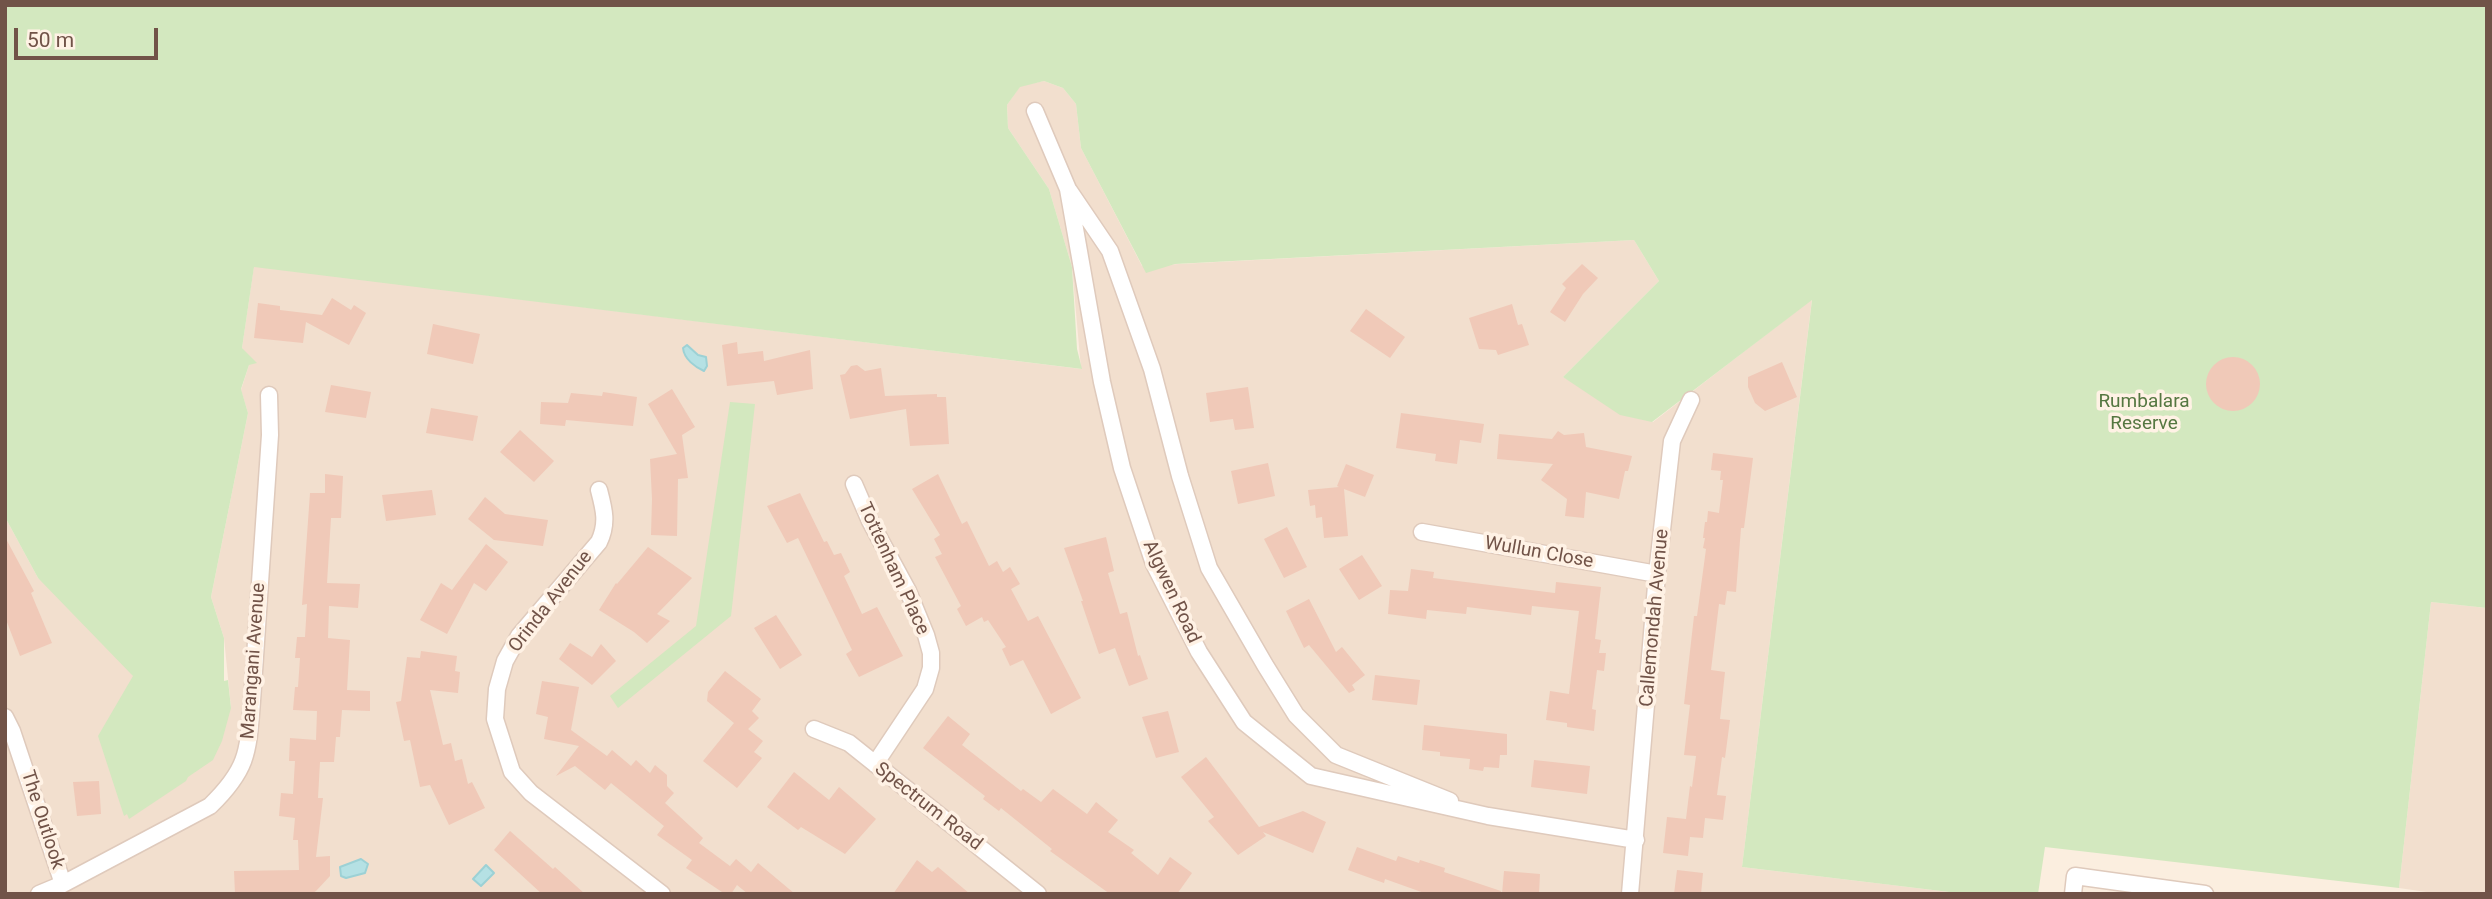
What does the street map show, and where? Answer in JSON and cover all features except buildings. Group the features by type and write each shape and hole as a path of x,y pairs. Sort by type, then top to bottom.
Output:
{"street":[{"name":"Algwen Road","path":"1035,111 1068,189 1110,251 1152,369 1180,477 1209,568 1296,715 1336,755 1488,816"},
{"name":"Algwen Road","path":"1068,189 1102,382 1122,468 1154,564 1199,652 1244,722 1311,776 1488,816 1636,840"},
{"name":"Marangani Avenue","path":"39,894 210,806 228,789 243,767 250,739 253,701 270,435 269,395"},
{"name":"Callemondah Avenue","path":"1630,894 1657,574 1672,441 1691,400"},
{"name":"Tottenham Place","path":"854,484 908,591 931,653 931,668 925,689 875,764"},
{"name":"Orinda Avenue","path":"599,490 606,520 599,542 519,636 502,671 497,689 495,719 512,772 531,793 662,894"},
{"name":"Wullun Close","path":"1422,532 1657,574"},
{"name":"The Outlook","path":"5,717 63,884"},
{"name":"Spectrum Road","path":"814,729 849,743 1038,894"},
{"path":"2073,894 2076,876 2205,894"}],"shaded area":[{"path":"1044,81 1063,88 1076,104 1081,148 1142,266 1634,240 1659,281 1563,377 1653,422 1812,299 1742,867 1966,894 5,894 5,517 38,578 231,708 224,638 211,597 248,413 241,390 249,365 242,348 254,266 1081,369 1072,267 1049,189 1008,128 1007,105 1020,86"},
{"path":"2431,602 2487,608 2487,894 2440,894 2399,888"}],"green space":[{"name":"Rumbalara Reserve","path":"5,5 2487,5 2487,608 2431,602 2399,888 2045,847 2038,894 1966,894 1742,867 1812,300 1652,422 1620,415 1563,377 1659,281 1634,240 1175,264 1146,273 1081,148 1076,104 1063,88 1044,81 1020,87 1007,105 1008,128 1049,189 1072,267 1077,349 1082,369 254,267 242,348 257,363 249,365 241,389 248,413 211,597 224,638 224,681 228,680 231,708 222,741 213,760 129,819 127,814 124,816 98,736 133,676 38,578 5,517"},
{"path":"730,402 755,404 731,616 618,708 610,696 696,626"}],"water":[{"path":"687,345 698,355 706,357 707,366 704,371 685,356 683,348"},
{"path":"361,859 368,864 365,873 346,878 341,876 340,867"},
{"path":"486,865 494,873 481,886 473,879"}]}
